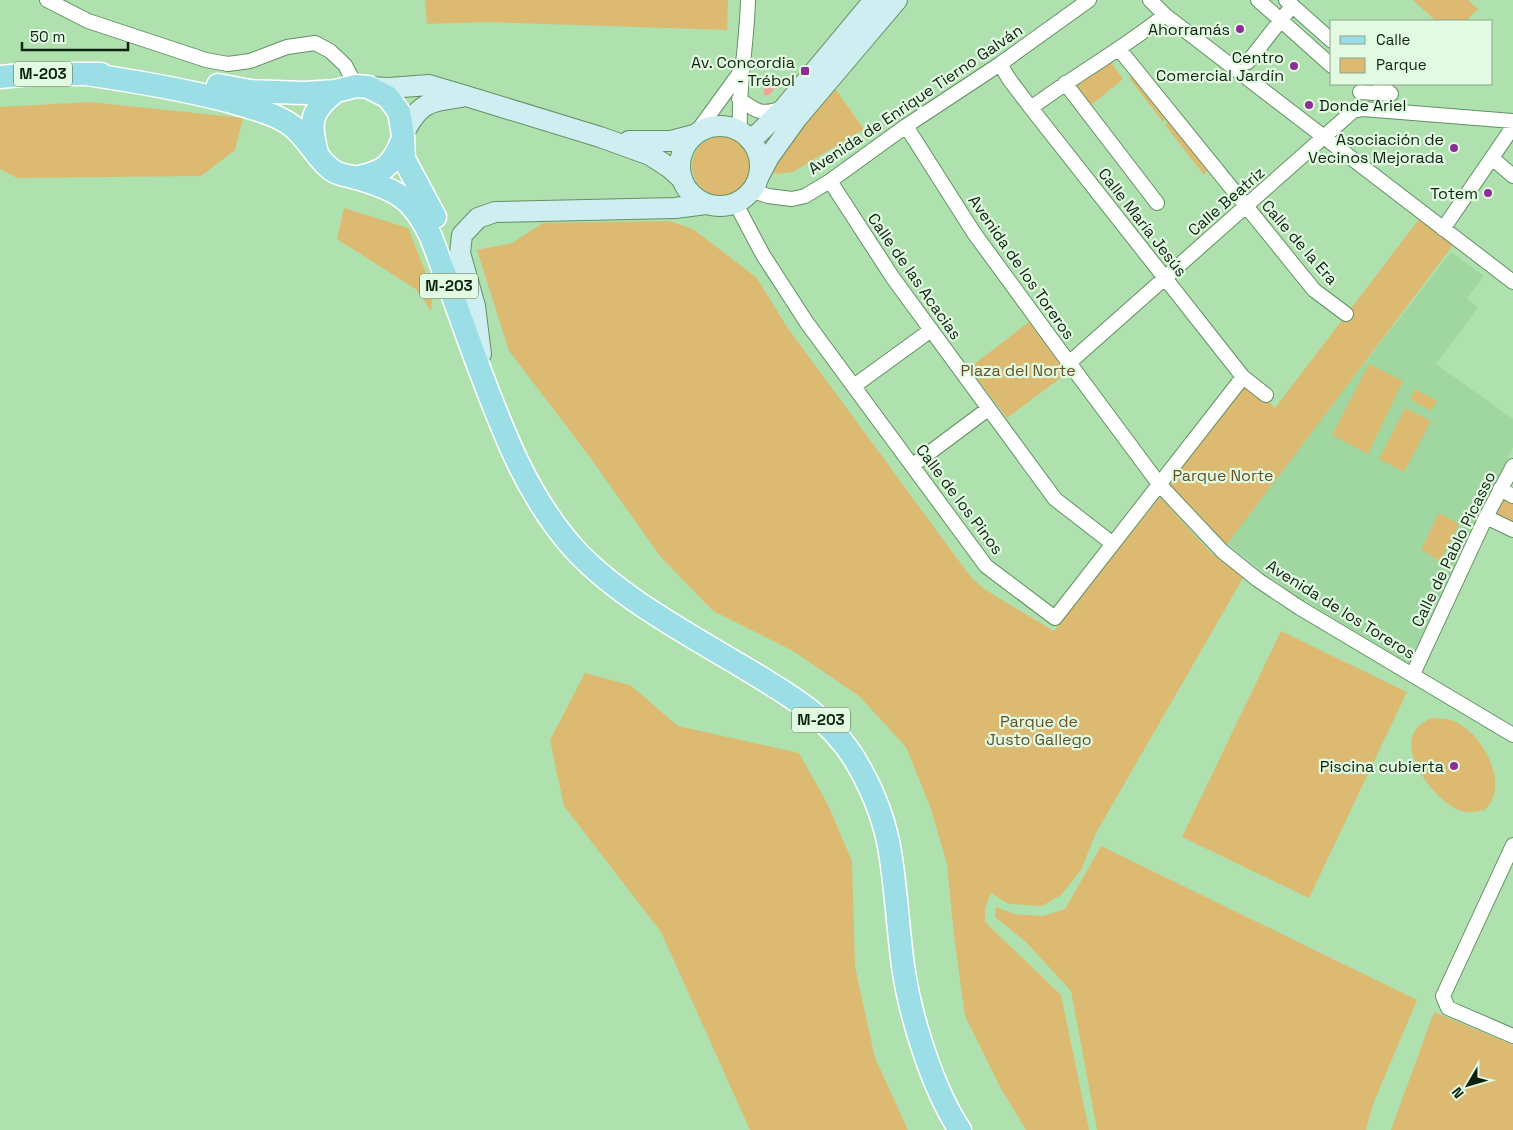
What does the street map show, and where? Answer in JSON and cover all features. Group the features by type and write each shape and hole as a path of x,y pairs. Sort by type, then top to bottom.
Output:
{"main road":[{"name":"M-203","path":"0,77 31,74 141,75 250,91 304,94 354,88 388,97 399,112 404,159 443,233 481,354 502,429"},
{"name":"M-203","path":"86,74 195,92 272,115 289,124 303,136 333,171 392,190 408,200 421,217 431,237 502,429 528,484 554,524 578,552 613,584 666,621 792,696 824,722 842,741 857,763 876,802 890,850 904,969 913,1015 928,1065 960,1130"},
{"path":"317,154 311,130 316,112 323,101 354,88"},
{"path":"355,178 378,173 395,159 403,138"}],"street":[{"path":"47,0 88,21 206,60 228,64 250,61 287,47 314,43 330,51 345,65 354,88 429,85 600,137 650,155 681,178 689,192 706,204 718,207 736,204 757,182 769,157 796,118 897,0"},
{"path":"748,0 746,45 741,71 739,99 744,134 756,147 760,158 757,182"},
{"path":"600,137 643,142 671,142 712,126 744,134 758,133 785,107 874,0"},
{"name":"Avenida de Enrique Tierno Galván","path":"757,182 768,196 792,199 805,196 830,181 906,126 1000,64 1089,0"},
{"path":"1150,0 1166,15 1513,282"},
{"path":"1258,0 1330,64"},
{"path":"1248,62 1281,20 1289,3 1330,39"},
{"path":"1031,108 1166,15"},
{"name":"Calle de la Era","path":"1119,48 1314,290 1346,314"},
{"name":"Calle María Jesús","path":"1000,64 1031,108 1243,377 1266,395"},
{"path":"681,178 679,163 684,148 741,71"},
{"path":"1065,83 1157,203"},
{"path":"1381,85 1391,94 1356,88 1363,109 1513,121"},
{"path":"403,138 412,118 423,106 437,100 466,96"},
{"path":"739,99 760,113 769,113 785,107"},
{"name":"Calle Beatriz","path":"1069,364 1346,116 1353,111 1363,109"},
{"name":"Avenida de los Toreros","path":"906,126 974,233 1069,364 1159,484 1222,551 1258,580 1300,608 1513,735"},
{"path":"1443,229 1513,127"},
{"path":"1492,158 1513,176"},
{"name":"Calle de las Acacias","path":"830,181 893,278 1055,499 1113,544"},
{"path":"481,354 475,306 460,252 462,234 478,218 495,212 675,208 706,204"},
{"name":"Calle de los Pinos","path":"736,204 763,255 792,300 986,566 1054,618 1243,377"},
{"path":"854,386 930,330"},
{"path":"913,465 988,408"},
{"name":"Calle de Pablo Picasso","path":"1413,674 1486,517 1513,466"},
{"path":"1500,489 1513,496"},
{"path":"1486,517 1513,530"},
{"path":"1513,845 1444,996 1448,1008 1513,1036"}],"shaded area":[{"path":"764,73 779,83 769,95 764,95"},
{"path":"1451,252 1484,276 1467,298 1478,308 1436,364 1513,419 1513,447 1410,664 1289,591 1225,542"}],"green space":[{"path":"425,0 728,0 727,30 487,22 427,24"},
{"path":"1413,0 1468,0 1478,9 1467,20 1435,20"},
{"path":"1110,61 1123,79 1090,106 1073,84"},
{"path":"1134,74 1167,117 1163,122 1129,78"},
{"path":"833,86 864,129 793,172 777,174 768,170"},
{"path":"90,102 243,118 235,150 201,176 17,178 0,169 0,107"},
{"path":"1169,120 1209,167 1204,175 1165,125"},
{"path":"722,136 739,141 747,149 752,166 747,183 739,191 722,196 705,191 697,183 692,166 697,149 705,141"},
{"path":"344,208 408,228 433,291 431,311 417,290 337,239"},
{"name":"Parque Norte","path":"1423,214 1457,240 1222,551 1159,484 1243,377 1275,408"},
{"name":"Parque de Justo Gallego","path":"669,221 693,229 757,278 787,327 970,576 984,589 1054,631 1160,497 1210,552 1243,578 1096,833 1081,870 1061,895 1042,906 1009,904 991,893 985,908 985,922 1061,995 1089,1130 1026,1130 1000,1087 965,1016 954,936 947,864 930,806 906,747 859,696 793,651 713,611 660,556 587,453 509,351 477,250 512,243 543,223"},
{"name":"Plaza del Norte","path":"1029,322 1067,373 1007,418 969,368"},
{"path":"1369,364 1403,381 1368,454 1332,435"},
{"path":"1415,389 1437,401 1431,411 1410,399"},
{"path":"1405,408 1431,421 1404,472 1379,459"},
{"path":"1501,495 1513,500 1513,526 1491,515"},
{"path":"1439,513 1459,524 1440,561 1421,550"},
{"path":"1281,631 1407,692 1309,898 1182,837"},
{"path":"585,673 630,685 678,726 799,753 828,805 852,861 855,967 875,1058 908,1130 750,1130 661,932 564,806 550,740"},
{"name":"Piscina cubierta","path":"1431,718 1455,721 1467,729 1482,746 1493,768 1495,779 1495,790 1492,800 1485,810 1465,812 1455,808 1445,802 1426,782 1414,759 1411,747 1412,737 1417,728"},
{"path":"1101,846 1417,1000 1373,1104 1366,1130 1097,1130 1071,991 1026,942 995,917 996,907 1014,914 1043,916 1065,909"},
{"path":"1434,1012 1513,1045 1513,1130 1391,1130"}],"place":[{"name":"Ahorramás","path":"1240,29"},
{"name":"Centro Comercial Jardín","path":"1294,66"},
{"name":"Av. Concordia - Trébol","path":"805,71"},
{"name":"Donde Ariel","path":"1309,105"},
{"name":"Asociación de Vecinos Mejorada","path":"1454,148"},
{"name":"Totem","path":"1488,193"},
{"name":"Piscina cubierta","path":"1454,766"}]}
